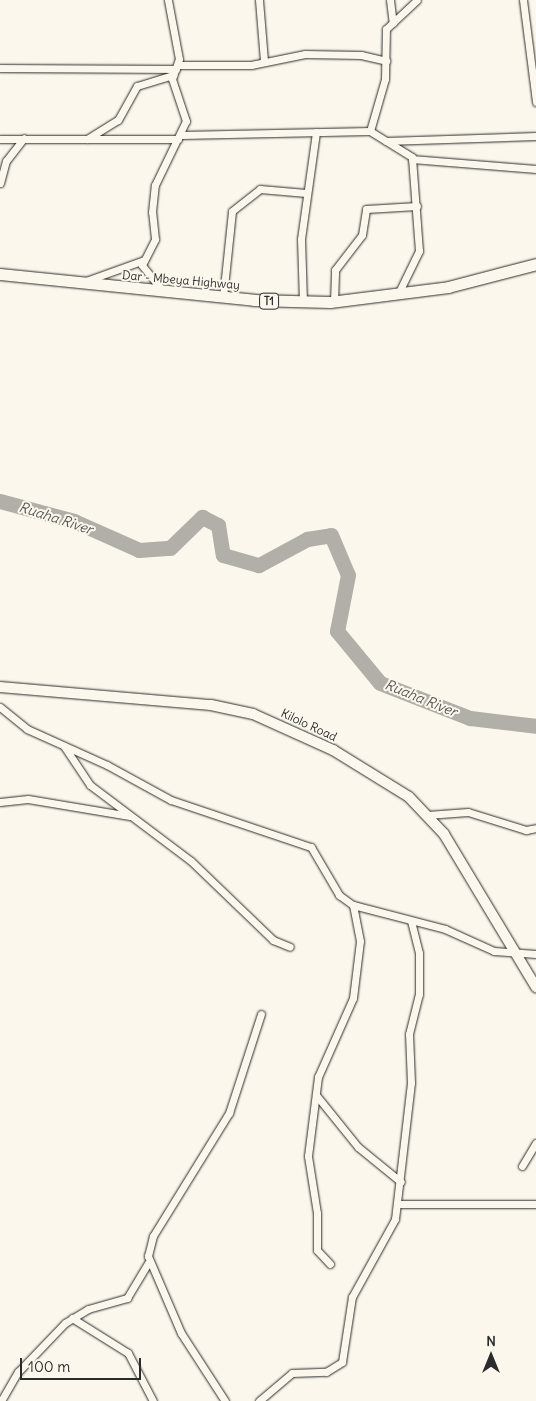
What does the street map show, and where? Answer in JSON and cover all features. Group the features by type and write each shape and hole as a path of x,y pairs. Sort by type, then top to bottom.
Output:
{"highway":[{"name":"Dar - Mbeya Highway","path":"0,274 223,297 334,302 397,297 536,264"}],"main road":[{"name":"Kilolo Road","path":"0,687 171,699 253,714 333,750 409,797 444,834 513,953 536,987"}],"street":[{"path":"163,291 145,271 144,260 156,239 152,212 155,184 180,137 185,108 176,70 168,0"},
{"path":"259,0 264,62"},
{"path":"390,0 393,23"},
{"path":"370,131 386,61 386,29 417,0"},
{"path":"522,0 536,102"},
{"path":"0,68 176,70 264,62 305,54 361,55 386,61"},
{"path":"86,139 118,120 137,86 176,70"},
{"path":"0,139 24,137 86,139 180,137 370,131 412,159 536,169"},
{"path":"303,302 301,239 316,132"},
{"path":"386,141 536,136"},
{"path":"0,183 6,161 24,137"},
{"path":"397,297 418,256 417,206 412,159"},
{"path":"223,297 232,211 260,189 306,193"},
{"path":"334,302 336,270 362,236 366,209 417,206"},
{"path":"81,283 144,260"},
{"path":"0,707 27,729 191,809 310,847 339,895 353,904 459,934 494,951 536,954"},
{"path":"64,746 79,774 135,817 235,900 274,940 290,948"},
{"path":"0,802 28,799 135,817"},
{"path":"427,815 468,812 526,830 536,828"},
{"path":"330,1264 317,1250 317,1212 309,1177 316,1095 323,1063 353,998 360,941 353,904"},
{"path":"259,1401 292,1373 326,1372 342,1362 352,1297 373,1262 398,1204 411,1083 409,1034 419,994 419,953 411,921"},
{"path":"1,1401 18,1372 72,1318 127,1298 148,1264 154,1236 238,1094 261,1014"},
{"path":"316,1095 364,1153 400,1182"},
{"path":"522,1166 536,1143"},
{"path":"398,1204 450,1208 536,1204"},
{"path":"148,1264 181,1333 225,1401"},
{"path":"72,1318 128,1353 152,1401"}],"waterway":[{"name":"Ruaha River","path":"0,501 74,521 139,550 170,548 202,517 218,525 223,555 259,565 307,539 331,535 348,575 337,631 380,683 470,718 536,726"}]}
